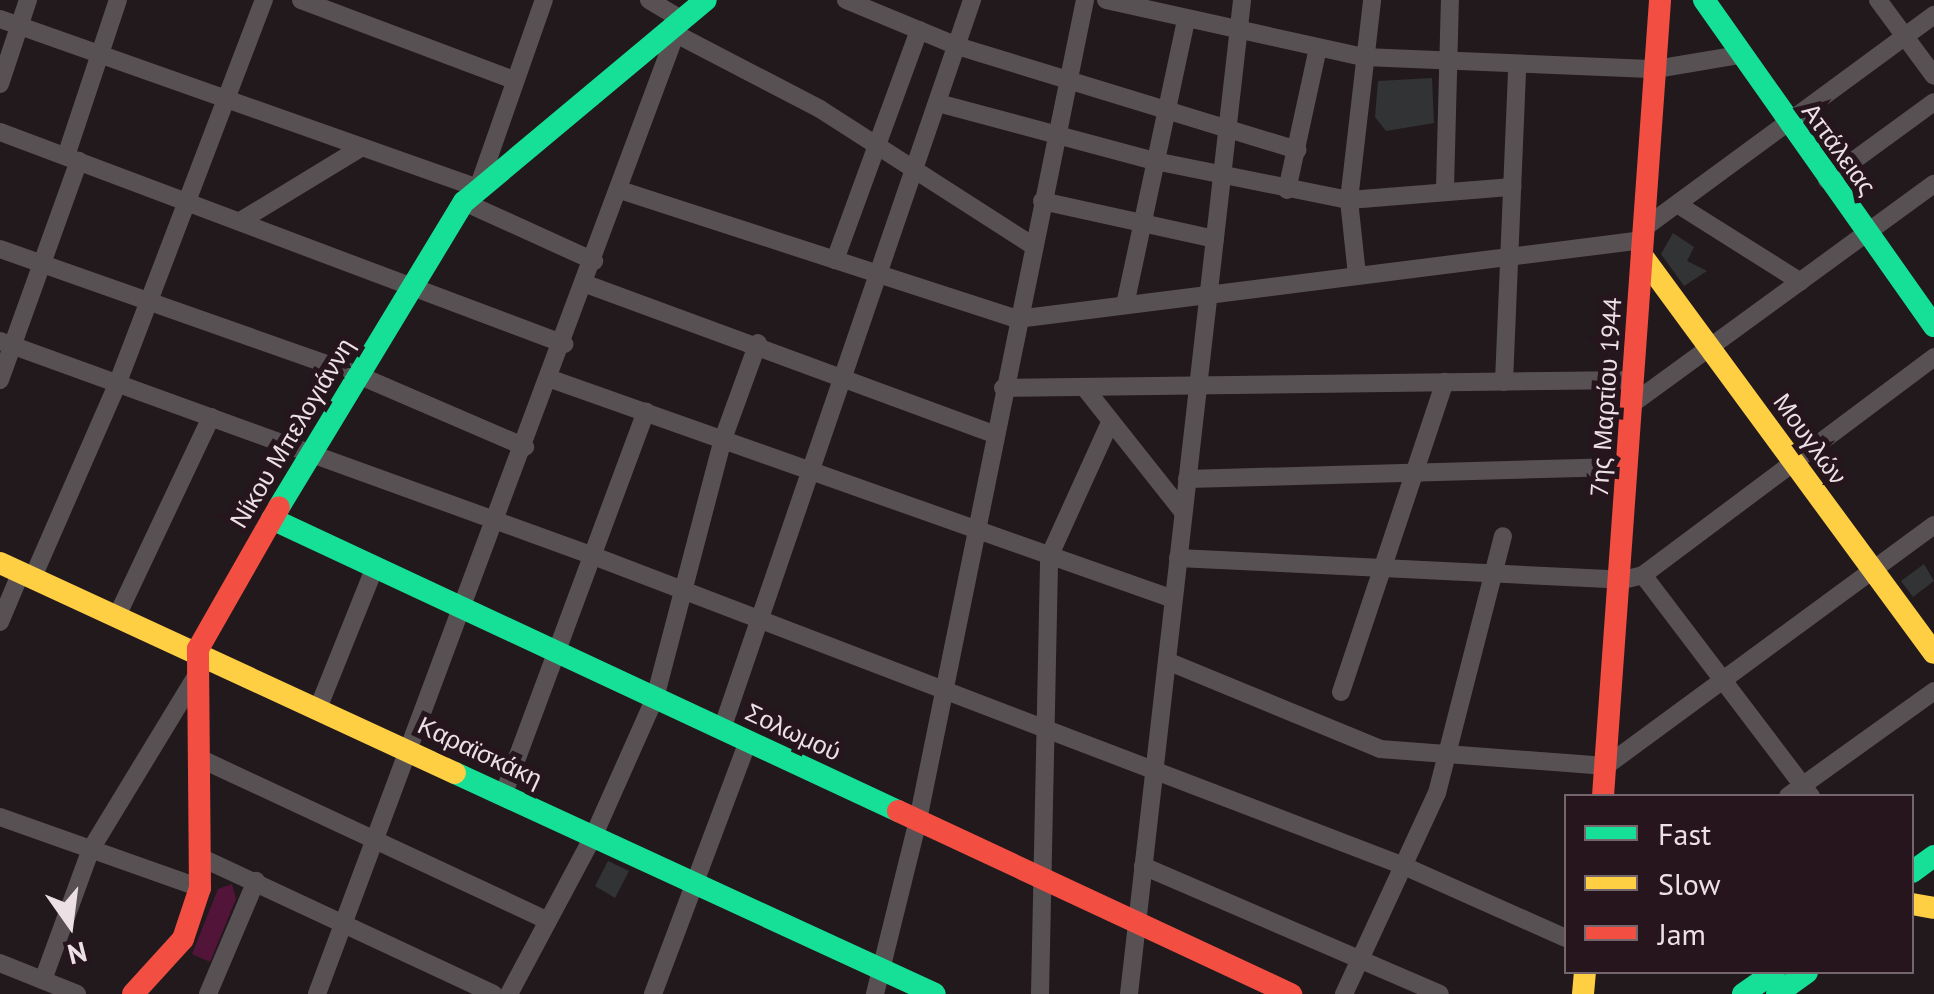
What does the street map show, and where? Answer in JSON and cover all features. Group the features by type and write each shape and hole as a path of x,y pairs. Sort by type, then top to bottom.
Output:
{"street":[{"path":"0,84 9,22 28,0"},
{"path":"0,380 6,343 42,263 118,0"},
{"path":"0,622 18,571 118,382 264,0"},
{"path":"301,0 514,80"},
{"path":"471,195 544,0"},
{"path":"649,0 1033,246"},
{"name":"Νίκου Μπελογιάννη","path":"134,994 183,939 200,888 198,650 272,519 471,195 706,0"},
{"path":"846,0 956,46 1297,150"},
{"path":"722,729 848,376 972,0"},
{"path":"875,994 918,820 973,529 1085,0"},
{"path":"1106,0 1364,57 1517,67 1656,69 1740,55"},
{"path":"1128,994 1242,0"},
{"path":"1357,275 1349,200 1372,0"},
{"path":"1444,188 1450,0"},
{"name":"7ης Μαρτίου 1944","path":"1603,794 1633,578 1628,467 1660,0"},
{"path":"1878,0 1934,76"},
{"name":"Αττάλειας","path":"1710,2 1786,124 1866,234 1926,298 1934,326"},
{"path":"620,190 1017,319 1643,242 1677,204 1934,16"},
{"path":"317,994 551,379 682,18"},
{"path":"1125,305 1186,20"},
{"path":"9,22 362,147 471,195 594,261"},
{"path":"835,260 919,30"},
{"path":"1287,190 1318,48"},
{"path":"1504,382 1517,67"},
{"path":"1827,180 1934,102"},
{"path":"938,103 1155,161 1349,200 1444,188 1512,187"},
{"path":"0,132 190,200 564,344"},
{"path":"242,220 362,147"},
{"path":"1632,404 1934,184"},
{"path":"1042,202 1215,239"},
{"path":"1677,204 1801,282"},
{"name":"Μουγλών","path":"1643,242 1708,348 1934,653"},
{"path":"0,249 358,375 525,447"},
{"path":"586,284 848,376 993,434"},
{"path":"6,343 591,555 684,596 763,622 1404,866 1564,937"},
{"path":"509,994 593,837 655,698 723,438 758,343"},
{"path":"1178,558 1633,578 1934,357"},
{"path":"551,379 1174,599"},
{"path":"1003,388 1634,380"},
{"path":"1341,692 1445,382"},
{"path":"1084,387 1109,425 1184,512"},
{"path":"504,793 560,653 591,555 646,412"},
{"path":"118,614 210,417"},
{"path":"1040,994 1049,556 1109,425"},
{"path":"1187,478 1628,467"},
{"name":"Σολωμού","path":"272,519 1290,994"},
{"path":"1168,661 1380,749 1606,766 1934,526"},
{"path":"1344,994 1404,866 1448,756 1503,536"},
{"path":"319,706 375,567"},
{"name":"Καραϊσκάκη","path":"18,571 198,650 935,994"},
{"path":"1633,578 1721,682 1801,793 1934,691"},
{"path":"43,980 90,849 196,676"},
{"path":"653,994 748,741"},
{"path":"199,758 547,920"},
{"path":"0,817 200,888"},
{"path":"202,858 346,921 494,994"},
{"path":"1143,866 1440,994"},
{"path":"208,994 256,881"},
{"path":"0,963 77,994"},
{"path":"1743,994 1771,974"},
{"path":"1777,994 1804,974"}],"shaded area":[{"path":"232,884 236,899 210,962 192,954 218,889"}],"building":[{"path":"1432,78 1434,123 1386,131 1375,117 1378,81"},
{"path":"1673,233 1694,247 1687,261 1707,271 1684,286 1661,254"},
{"path":"1924,564 1934,581 1913,597 1901,581"},
{"path":"608,861 629,871 615,898 595,886"}],"traffic: fast":[{"path":"279,507 464,202 706,0"},
{"path":"1704,0 1934,326"},
{"path":"272,519 898,811"},
{"path":"455,773 935,994"},
{"path":"1914,871 1934,856"},
{"path":"1743,994 1771,974"},
{"path":"1777,994 1804,974"}],"traffic: slow":[{"path":"1643,257 1934,653"},
{"path":"0,563 455,773"},
{"path":"1914,904 1934,908"},
{"path":"1583,994 1585,974"}],"traffic: jam":[{"path":"1603,794 1660,0"},
{"path":"133,994 183,939 200,888 198,649 279,507"},
{"path":"898,811 1291,994"}]}
